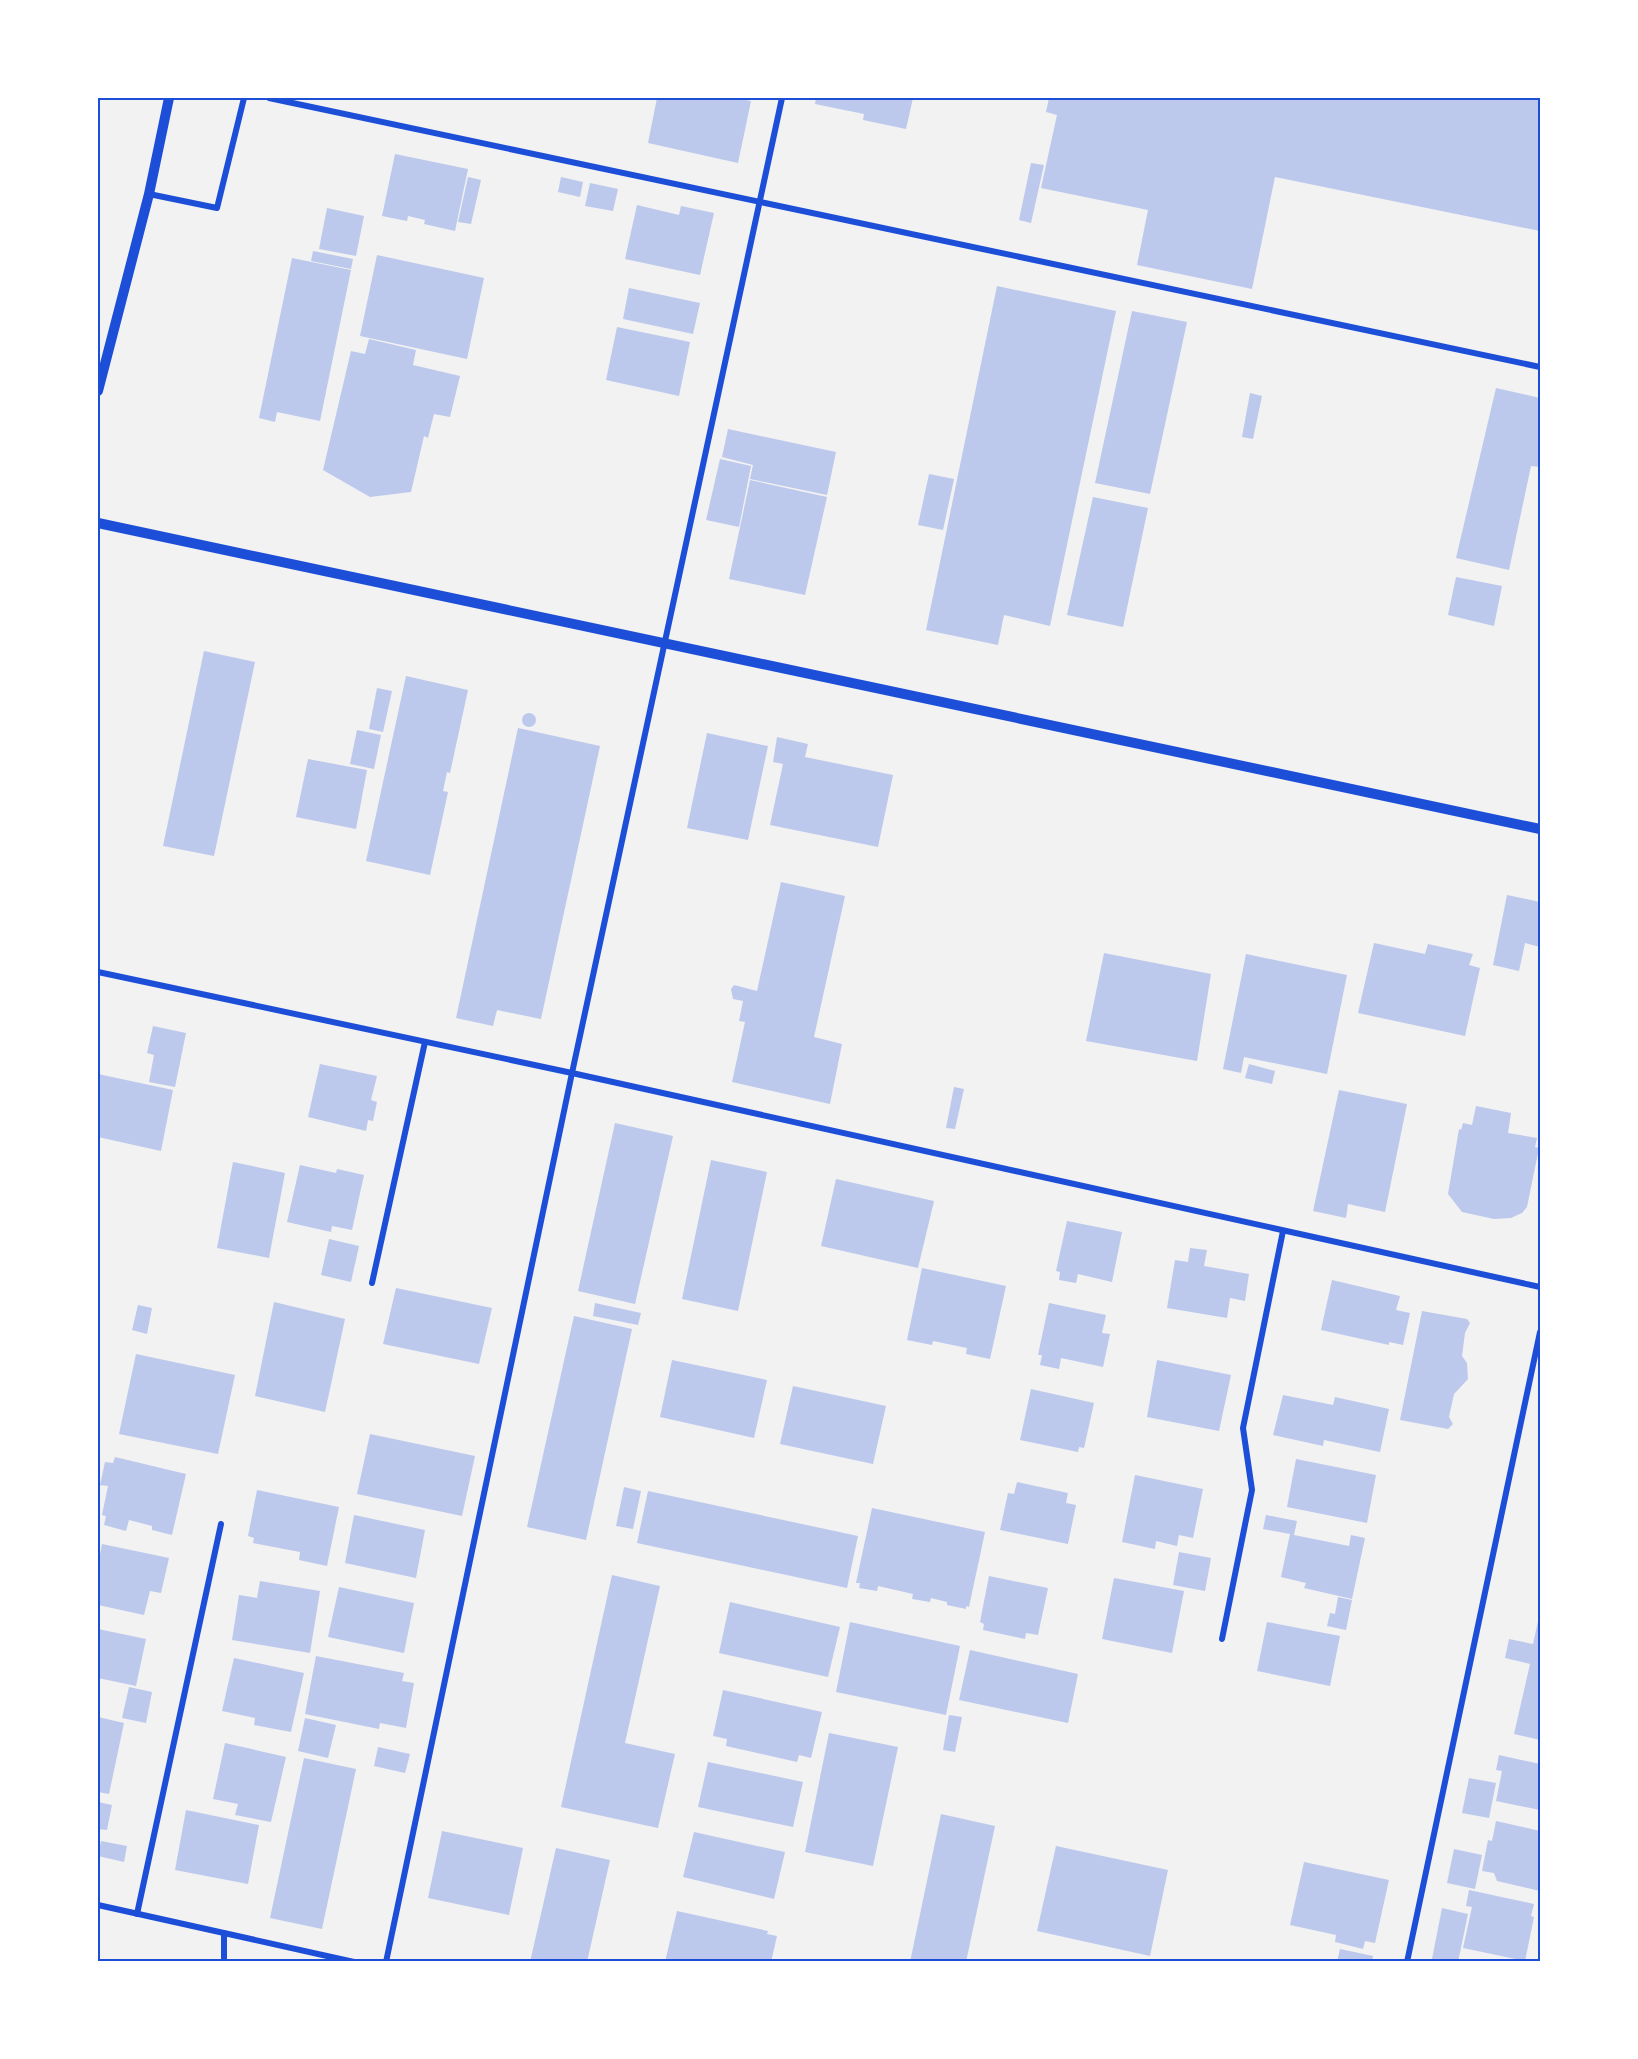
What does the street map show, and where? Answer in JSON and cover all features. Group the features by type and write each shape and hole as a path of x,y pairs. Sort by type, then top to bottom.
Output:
{"street":[{"path":"98,391 148,194 169,98"},
{"path":"148,194 217,208 244,98"},
{"path":"269,98 1540,367"},
{"path":"386,1962 572,1073 782,98"},
{"path":"98,524 1540,829"},
{"path":"98,972 572,1073 1540,1287"},
{"path":"372,1283 425,1042"},
{"path":"1222,1639 1252,1490 1243,1428 1283,1231"},
{"path":"1407,1962 1540,1332"},
{"path":"137,1914 221,1524"},
{"path":"98,1905 354,1962"},
{"path":"224,1933 224,1962"}],"building":[{"path":"657,98 737,98 751,101 738,163 648,143"},
{"path":"816,98 913,98 906,129 863,120 864,114 815,104"},
{"path":"1049,98 1540,98 1540,231 1275,177 1252,289 1137,265 1148,210 1041,188 1057,115 1046,112"},
{"path":"395,154 468,169 455,231 424,224 425,220 408,216 407,221 382,216"},
{"path":"1031,163 1044,165 1031,223 1019,220"},
{"path":"468,177 481,180 471,224 458,222"},
{"path":"561,177 583,182 580,197 558,192"},
{"path":"590,183 618,189 613,211 585,206"},
{"path":"637,205 679,215 681,206 714,213 700,275 625,259"},
{"path":"327,208 364,216 356,256 319,249"},
{"path":"313,251 353,259 351,269 311,261"},
{"path":"377,255 484,278 467,359 360,336"},
{"path":"292,258 351,270 320,421 277,412 275,422 259,418"},
{"path":"997,286 1116,311 1050,626 1004,615 998,645 926,630"},
{"path":"629,288 700,303 693,334 623,319"},
{"path":"1132,311 1187,322 1150,494 1095,483"},
{"path":"617,327 690,342 679,396 606,380"},
{"path":"369,339 416,350 413,365 460,376 450,417 434,414 428,438 424,436 411,492 370,497 323,470 351,351 365,354"},
{"path":"1496,388 1540,398 1540,467 1531,466 1509,570 1456,558"},
{"path":"1250,393 1262,396 1253,439 1242,437"},
{"path":"728,429 836,452 827,495 750,479 753,465 722,457"},
{"path":"720,459 751,466 739,527 706,520"},
{"path":"929,474 954,479 943,530 918,525"},
{"path":"750,480 827,497 805,595 729,579"},
{"path":"1093,497 1148,508 1123,627 1067,615"},
{"path":"1456,577 1502,586 1494,626 1448,615"},
{"path":"204,651 255,662 214,856 163,846"},
{"path":"406,676 468,690 450,773 447,772 443,791 448,792 430,875 366,861"},
{"path":"377,688 392,691 383,732 369,729"},
{"path":"526,713 532,713 536,720 532,727 526,727 522,723 522,717"},
{"path":"518,728 600,746 541,1019 497,1010 493,1026 456,1018"},
{"path":"357,730 381,735 374,769 350,764"},
{"path":"707,733 768,746 748,840 687,828"},
{"path":"777,737 808,744 805,757 893,775 878,847 770,825 783,764 773,762"},
{"path":"308,759 367,770 356,829 296,817"},
{"path":"781,882 845,896 814,1037 842,1044 830,1104 732,1082 745,1022 739,1021 743,1001 733,999 731,989 734,985 757,991"},
{"path":"1507,895 1540,902 1540,947 1525,943 1519,971 1493,965"},
{"path":"1374,943 1425,954 1428,944 1473,954 1469,965 1480,968 1465,1036 1358,1013"},
{"path":"1104,953 1211,974 1197,1061 1086,1041"},
{"path":"1246,954 1347,975 1327,1074 1244,1057 1241,1073 1223,1069"},
{"path":"153,1026 186,1033 175,1087 149,1082 154,1055 147,1053"},
{"path":"320,1064 377,1076 371,1100 377,1102 373,1121 368,1120 366,1131 308,1117"},
{"path":"1249,1064 1275,1071 1272,1084 1245,1078"},
{"path":"98,1074 173,1090 161,1151 98,1137"},
{"path":"954,1087 964,1089 955,1129 946,1128"},
{"path":"1339,1090 1407,1104 1385,1212 1348,1204 1346,1218 1313,1211"},
{"path":"1476,1106 1511,1113 1508,1133 1537,1138 1535,1147 1539,1148 1527,1207 1522,1213 1511,1218 1494,1219 1462,1212 1448,1194 1459,1129 1461,1130 1463,1123 1472,1125"},
{"path":"615,1123 673,1136 635,1304 578,1291"},
{"path":"711,1160 767,1172 738,1311 682,1299"},
{"path":"233,1162 285,1173 269,1258 217,1248"},
{"path":"300,1165 336,1173 337,1169 364,1175 352,1230 332,1226 331,1232 287,1222"},
{"path":"836,1179 934,1201 918,1268 821,1246"},
{"path":"1067,1221 1122,1232 1112,1282 1078,1274 1076,1283 1059,1280 1060,1272 1056,1271"},
{"path":"329,1239 359,1246 351,1282 321,1275"},
{"path":"1190,1248 1207,1250 1204,1266 1249,1274 1245,1301 1230,1298 1227,1318 1167,1308 1175,1260 1188,1262"},
{"path":"922,1268 1006,1286 990,1359 966,1354 967,1348 933,1341 932,1345 907,1340"},
{"path":"1332,1280 1400,1296 1396,1310 1410,1313 1403,1345 1389,1342 1389,1345 1321,1330"},
{"path":"396,1288 492,1308 479,1364 383,1344"},
{"path":"274,1302 345,1319 325,1412 255,1396"},
{"path":"595,1303 641,1313 638,1325 593,1316"},
{"path":"1049,1303 1106,1315 1102,1333 1110,1334 1103,1367 1061,1358 1059,1369 1040,1365 1042,1355 1038,1355"},
{"path":"138,1305 152,1308 147,1334 132,1330"},
{"path":"1422,1311 1467,1319 1470,1323 1465,1333 1462,1356 1467,1363 1468,1379 1454,1394 1449,1417 1453,1424 1448,1429 1400,1420"},
{"path":"574,1316 632,1329 586,1540 527,1527"},
{"path":"136,1354 235,1375 218,1454 119,1434"},
{"path":"672,1360 767,1380 754,1438 660,1417"},
{"path":"1157,1360 1231,1375 1219,1431 1147,1417"},
{"path":"793,1386 886,1406 873,1464 780,1444"},
{"path":"1031,1389 1094,1403 1084,1448 1079,1447 1078,1452 1020,1440"},
{"path":"1283,1395 1333,1405 1335,1397 1389,1409 1380,1452 1324,1440 1323,1446 1273,1435"},
{"path":"370,1434 475,1456 462,1516 357,1494"},
{"path":"115,1457 186,1474 172,1535 152,1530 152,1526 129,1520 126,1531 104,1525 106,1516 102,1515 108,1486 100,1485 105,1462 113,1463"},
{"path":"1296,1459 1376,1475 1367,1523 1287,1507"},
{"path":"1135,1475 1203,1489 1193,1538 1179,1535 1177,1546 1156,1541 1155,1549 1122,1542"},
{"path":"1017,1482 1068,1493 1066,1503 1076,1505 1068,1544 1000,1530 1008,1493 1014,1494"},
{"path":"624,1487 641,1491 633,1529 616,1526"},
{"path":"257,1490 339,1507 327,1566 299,1560 300,1552 253,1543 254,1538 248,1536"},
{"path":"648,1491 858,1536 847,1588 637,1543"},
{"path":"872,1508 985,1532 969,1607 966,1606 966,1609 947,1605 947,1602 931,1598 930,1602 912,1599 913,1594 878,1586 877,1591 859,1588 860,1583 856,1583"},
{"path":"354,1515 425,1530 416,1578 345,1563"},
{"path":"1266,1515 1297,1521 1294,1535 1349,1546 1351,1535 1365,1538 1352,1599 1304,1588 1306,1583 1281,1577 1290,1534 1263,1529"},
{"path":"102,1544 169,1558 161,1593 150,1591 144,1615 98,1605 98,1565"},
{"path":"1179,1552 1211,1558 1205,1591 1173,1585"},
{"path":"612,1575 660,1586 625,1743 675,1754 658,1828 561,1807"},
{"path":"989,1576 1048,1588 1038,1635 1026,1633 1025,1639 983,1630 984,1624 980,1622"},
{"path":"1114,1578 1184,1591 1172,1653 1102,1639"},
{"path":"260,1581 320,1591 310,1653 232,1640 239,1595 257,1598"},
{"path":"339,1587 414,1603 404,1653 328,1637"},
{"path":"1338,1597 1352,1600 1346,1630 1327,1626 1330,1613 1335,1614"},
{"path":"730,1602 840,1627 828,1677 719,1653"},
{"path":"1540,1612 1540,1740 1514,1734 1530,1664 1505,1658 1509,1639 1533,1644"},
{"path":"850,1622 960,1646 946,1715 836,1692"},
{"path":"1267,1622 1340,1636 1330,1686 1257,1671"},
{"path":"98,1629 146,1639 136,1686 98,1678"},
{"path":"970,1650 1078,1674 1068,1723 959,1700"},
{"path":"316,1656 404,1673 402,1681 414,1683 406,1728 380,1723 379,1729 305,1714"},
{"path":"234,1658 304,1673 291,1732 254,1725 255,1718 222,1711"},
{"path":"129,1687 152,1692 146,1723 122,1718"},
{"path":"723,1690 822,1712 811,1758 799,1755 797,1762 726,1746 727,1739 713,1736"},
{"path":"949,1715 962,1717 955,1752 943,1750"},
{"path":"98,1717 124,1723 109,1794 98,1792"},
{"path":"305,1718 336,1725 328,1758 298,1751"},
{"path":"829,1733 898,1747 873,1866 805,1852"},
{"path":"225,1743 286,1757 271,1822 235,1815 238,1804 213,1799"},
{"path":"378,1747 410,1754 405,1773 374,1766"},
{"path":"1499,1755 1540,1764 1540,1810 1496,1801 1502,1771 1496,1770"},
{"path":"304,1758 356,1769 322,1929 270,1918"},
{"path":"708,1762 803,1782 793,1827 698,1807"},
{"path":"1469,1778 1496,1783 1489,1818 1462,1813"},
{"path":"98,1802 112,1805 107,1830 98,1829"},
{"path":"186,1810 259,1825 248,1884 175,1870"},
{"path":"941,1814 995,1826 966,1962 910,1962"},
{"path":"1496,1821 1540,1831 1540,1891 1497,1881 1494,1873 1482,1871 1488,1840 1492,1841"},
{"path":"442,1831 523,1848 509,1915 428,1898"},
{"path":"694,1832 785,1852 774,1899 683,1877"},
{"path":"101,1841 127,1846 124,1862 98,1856"},
{"path":"1056,1846 1168,1870 1150,1956 1037,1931"},
{"path":"556,1848 610,1860 587,1962 530,1962"},
{"path":"1454,1849 1482,1855 1475,1889 1447,1883"},
{"path":"1304,1862 1389,1880 1375,1943 1365,1941 1363,1949 1335,1942 1336,1935 1290,1925"},
{"path":"1469,1890 1534,1904 1531,1916 1534,1917 1525,1961 1463,1948 1472,1907 1466,1906"},
{"path":"1442,1908 1468,1914 1458,1962 1432,1959"},
{"path":"677,1911 768,1931 767,1934 777,1936 771,1962 665,1962"},
{"path":"1340,1949 1373,1956 1372,1962 1337,1962"}]}
